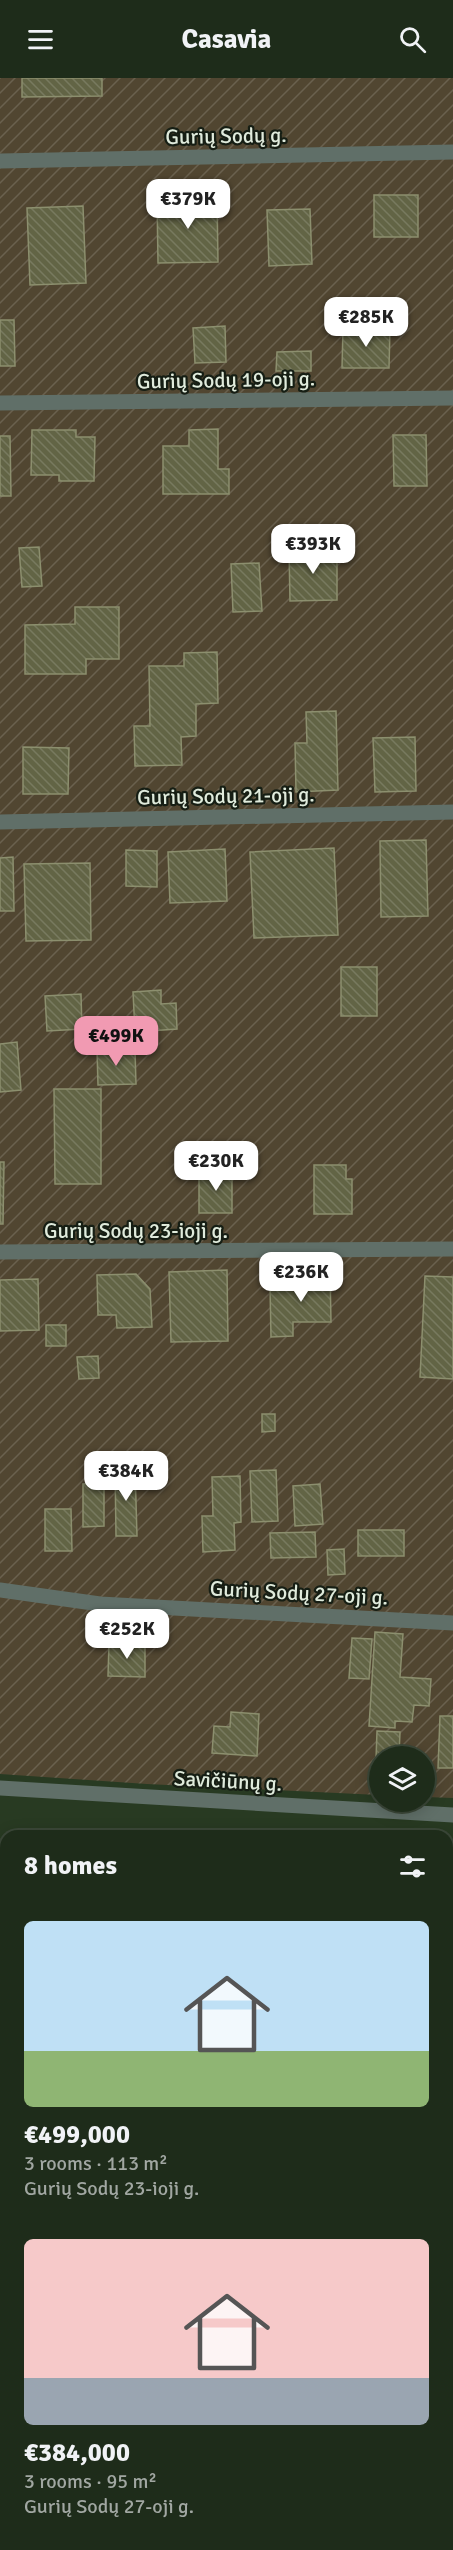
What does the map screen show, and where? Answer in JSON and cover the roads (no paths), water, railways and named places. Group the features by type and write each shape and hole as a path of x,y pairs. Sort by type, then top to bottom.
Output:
{"street":[{"name":"Gurių Sodų g.","path":"0,162 453,152"},
{"name":"Gurių Sodų 19-oji g.","path":"0,403 453,398"},
{"name":"Gurių Sodų 21-oji g.","path":"0,822 453,812"},
{"name":"Gurių Sodų 23-ioji g.","path":"0,1252 453,1249"},
{"name":"Gurių Sodų 27-oji g.","path":"0,1590 100,1604 453,1623"},
{"name":"Savičiūnų g.","path":"0,1788 453,1815"}]}
